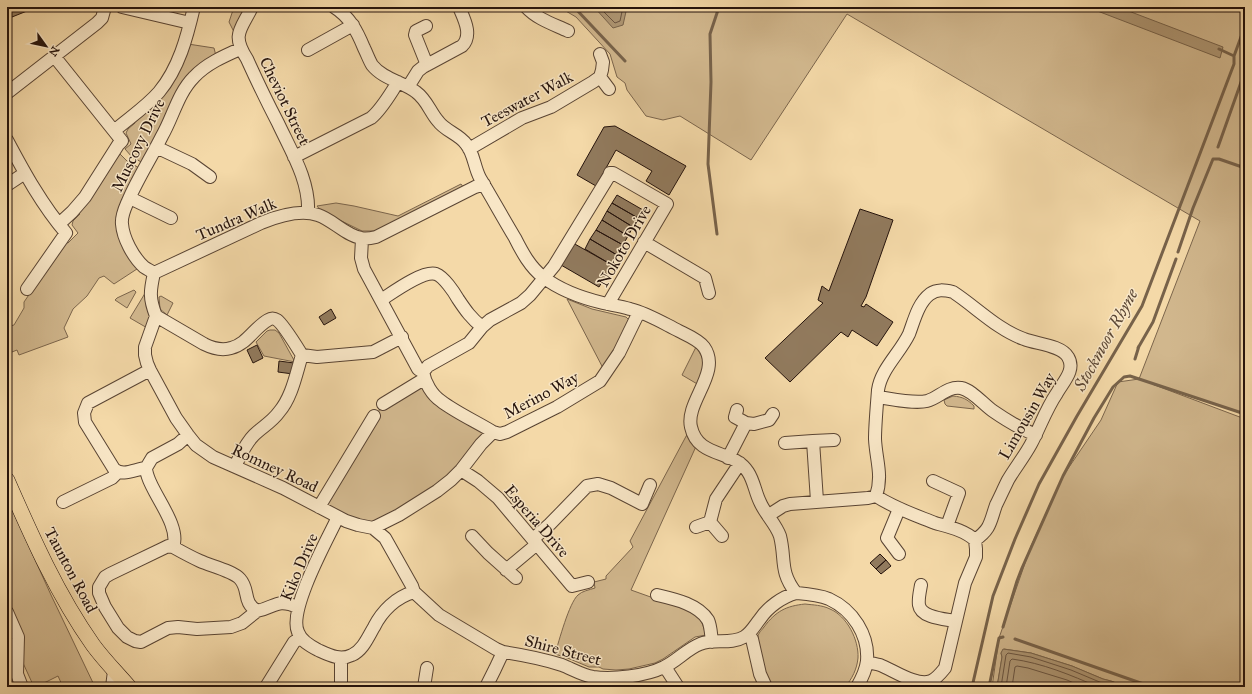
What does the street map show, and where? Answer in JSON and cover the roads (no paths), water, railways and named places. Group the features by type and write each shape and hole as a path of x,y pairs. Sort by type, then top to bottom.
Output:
{"main road":[{"name":"Taunton Road","path":"7,480 58,588 75,618 94,646 129,687"}],"street":[{"path":"7,93 98,23 102,18 105,7"},
{"path":"122,7 190,23"},
{"path":"114,131 158,93 170,76 186,39 194,7"},
{"name":"Cheviot Street","path":"252,7 238,31 240,49 247,59 294,157 306,186 309,202 308,213"},
{"path":"334,7 346,16 353,25 372,64 377,70 416,91 422,97 439,123 462,139 469,149 476,171 524,254 537,272 564,290 581,298 639,312 683,334 703,346 709,356 708,368 690,418 694,437 699,444 711,451 740,462 748,471 760,503 769,515 779,534 785,574 796,593"},
{"path":"294,157 371,118 418,71 465,44 467,39 466,26 459,7"},
{"path":"526,7 535,15 568,31"},
{"path":"308,50 353,25"},
{"path":"426,26 416,31 415,35 427,65"},
{"name":"Muscovy Drive","path":"154,273 145,268 132,252 124,234 122,217 138,181 170,122 180,96 193,77 211,64 240,49"},
{"path":"600,54 603,62 600,77 609,89"},
{"path":"27,289 72,212 85,197 118,145 122,142 54,56"},
{"name":"Teeswater Walk","path":"469,149 522,118 556,104 600,77"},
{"path":"7,140 25,173 50,213 62,228"},
{"path":"156,147 192,164 210,178"},
{"path":"7,185 25,173"},
{"name":"Nokoto Drive","path":"544,278 554,266 610,173 614,174 667,204 608,304"},
{"path":"362,239 376,237 385,233 475,187 484,184"},
{"path":"130,198 171,218"},
{"name":"Tundra Walk","path":"154,273 277,217 308,213 323,217 345,231 362,239"},
{"name":"Merino Way","path":"362,239 361,258 364,269 418,369 424,376 432,391 440,401 492,432 500,434 507,432 557,407 600,381 620,353 639,312"},
{"path":"644,242 705,278 709,293"},
{"path":"154,273 150,292 152,307 156,316 210,347 224,349 238,346 269,319 274,318 283,326 302,355 317,357 373,352 402,337"},
{"path":"381,300 414,279 429,274 436,274 449,286 471,319 482,327"},
{"path":"383,404 424,376 428,366 469,343 490,320 522,303 544,278"},
{"name":"Limousin Way","path":"876,496 880,479 875,438 878,391 882,377 908,334 922,303 930,294 936,291 944,290 953,292 1009,333 1024,340 1055,348 1068,356 1070,362 1069,375 1051,403 1030,446 1009,480 997,504 989,526 983,534 975,540"},
{"name":"Romney Road","path":"156,316 145,346 145,354 150,370 168,404 188,435 203,450 283,488 338,517 358,526 372,528"},
{"path":"235,466 246,444 255,434 273,420 280,411 289,396 302,355"},
{"path":"146,468 139,468 122,473 114,469 85,422 84,413 88,403 150,370"},
{"path":"878,397 922,402 933,399 945,391 954,388 965,389 971,392 994,412 1036,435"},
{"path":"737,410 735,417 746,423 754,424 769,420 772,414"},
{"path":"319,507 374,416"},
{"path":"728,458 746,423"},
{"path":"372,528 437,491 451,480 492,432"},
{"path":"173,547 174,538 171,524 148,478 146,468 152,458 178,444 188,435"},
{"path":"785,443 834,440"},
{"path":"812,441 817,501"},
{"path":"696,528 710,522 716,499 740,462"},
{"name":"Esperia Drive","path":"461,470 478,480 498,498 572,586 588,582"},
{"path":"63,502 112,478 118,472"},
{"path":"933,481 959,493 947,526"},
{"path":"506,570 535,542 550,524 587,486 598,484 611,488 642,504 650,485"},
{"path":"769,515 782,506 790,504 868,498 876,496 899,508 971,536 975,540 976,557 965,583 945,668 932,684 912,680 878,664 867,662"},
{"path":"899,508 886,538 899,554"},
{"name":"Kiko Drive","path":"299,634 296,621 298,607 338,517"},
{"path":"710,522 722,536"},
{"name":"Shire Street","path":"372,528 385,538 414,592 439,615 496,649 503,652 561,665 580,673 594,682 638,675 665,667 704,642 738,640 748,634"},
{"path":"472,536 516,578"},
{"path":"257,611 252,608 247,601 245,587 240,579 232,574 168,546 120,568 105,577 99,587 99,593 104,607 118,628 127,637 141,642 168,628 178,627 204,629 231,627 242,623 257,611 280,603 288,603 298,607"},
{"path":"921,585 919,606 921,611 934,617 955,621"},
{"path":"266,687 299,634 315,648 328,655 341,658 352,655 357,652 367,639 382,613 406,594 414,592"},
{"path":"766,687 760,674 752,639 748,634 766,611 774,604 796,593 827,598 850,614 858,625 863,635 867,652 867,662 857,687"},
{"path":"657,595 687,604 704,615 709,624 712,642"},
{"path":"7,612 18,637 12,676"},
{"path":"486,687 503,652"},
{"path":"341,658 341,687"},
{"path":"665,667 678,687"},
{"path":"424,687 428,668"},
{"path":"112,687 114,671"},
{"path":"12,676 22,687"},
{"path":"12,676 31,687"}],"water":[{"path":"594,7 627,7 623,25 613,28"},
{"path":"1087,7 1118,7 1223,47 1220,58"},
{"path":"1003,649 1031,653 1072,666 1126,687 997,687 1002,657 1001,653"}],"waterway":[{"name":"Stockmoor Rhyne","path":"574,7 625,61"},
{"path":"717,234 708,164 711,82 710,34 719,7"},
{"path":"1234,56 1245,26"},
{"name":"Stockmoor Rhyne","path":"972,687 993,596 1015,539 1039,484 1142,306 1234,64 1234,56 1219,49"},
{"path":"1218,147 1245,71"},
{"path":"1178,252 1193,208 1213,159 1219,159 1245,168"},
{"path":"1135,359 1139,346 1138,348 1153,322 1176,259"},
{"path":"1003,627 1022,568 1063,476 1094,418 1113,387 1124,377 1130,376 1245,414"},
{"path":"989,687 999,638 1003,637"},
{"path":"1015,639 1152,687"}]}
